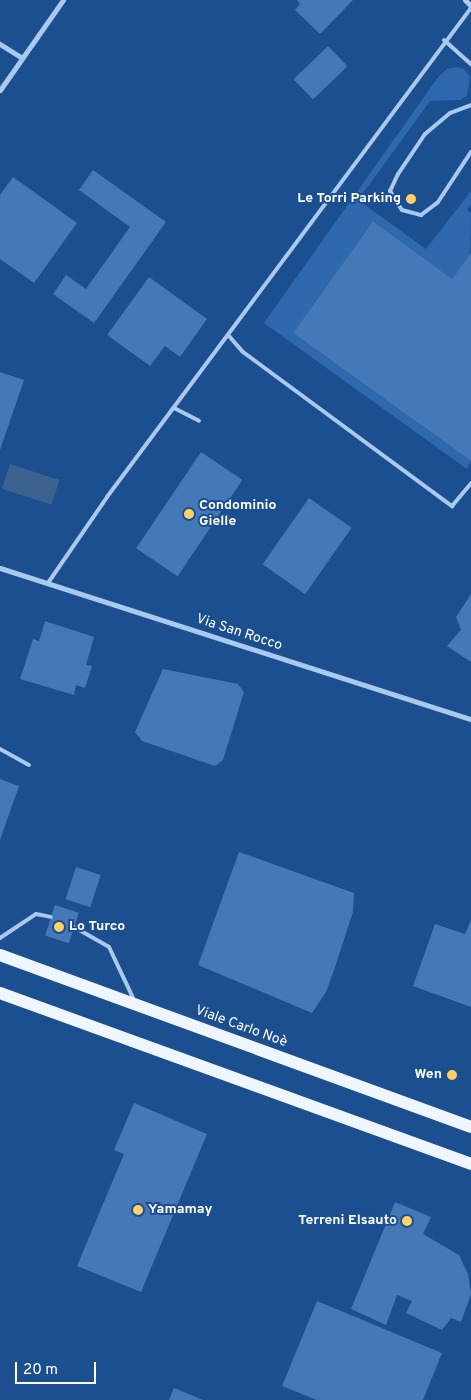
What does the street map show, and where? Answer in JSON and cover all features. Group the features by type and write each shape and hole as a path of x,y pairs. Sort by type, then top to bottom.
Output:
{"main road":[{"name":"Viale Carlo Noè","path":"0,955 471,1127"},
{"path":"0,993 471,1164"}],"street":[{"path":"0,90 64,0"},
{"path":"465,0 471,7"},
{"path":"0,44 22,58"},
{"name":"Via San Rocco","path":"0,568 471,720"}],"lane":[{"path":"48,583 107,497 229,336 444,40 471,7"},
{"path":"444,40 471,64"},
{"path":"471,105 450,113 425,134 398,174 390,191 402,210 421,215 438,202 471,152"},
{"path":"229,336 243,352 452,506 471,483"},
{"path":"174,408 199,421"},
{"path":"0,750 29,765"},
{"path":"0,938 36,914 51,917"},
{"path":"74,927 109,947 136,1005"}],"shaded area":[{"path":"457,67 464,69 470,77 467,96 460,100 430,101 358,200 426,249 471,191 471,204 467,210 471,213 470,255 452,279 373,221 293,333 471,461 467,469 264,323 439,76 447,69"},
{"path":"10,464 59,480 51,505 2,489"}],"building":[{"path":"297,0 353,0 320,34 295,10 300,4"},
{"path":"328,46 347,66 313,99 293,79"},
{"path":"93,170 166,222 94,323 53,294 66,275 86,289 130,227 79,190"},
{"path":"13,177 77,223 34,283 0,259 0,195"},
{"path":"373,221 452,279 471,253 471,461 293,333"},
{"path":"149,277 207,319 180,357 165,346 150,366 107,335"},
{"path":"0,372 24,380 0,450"},
{"name":"Condominio Gielle","path":"201,452 242,480 178,576 136,548"},
{"name":"Condominio Gielle","path":"309,498 352,528 305,594 263,564"},
{"path":"471,594 471,662 447,646 461,630 456,617"},
{"path":"45,621 94,637 86,665 92,666 85,688 76,685 74,695 20,679 33,639 39,641"},
{"path":"163,669 238,684 244,692 223,760 215,766 142,741 135,732"},
{"path":"0,779 19,786 0,840"},
{"path":"239,852 354,893 353,912 334,970 326,992 312,1013 198,965"},
{"path":"76,867 101,875 90,907 65,899"},
{"path":"55,905 79,913 69,943 45,935"},
{"path":"471,920 471,1007 413,986 435,924 465,934"},
{"name":"Yamamay","path":"134,1103 207,1134 141,1292 77,1266 124,1154 114,1150"},
{"path":"395,1202 431,1217 423,1234 459,1255 468,1274 471,1294 461,1322 451,1318 442,1330 406,1313 412,1301 397,1295 386,1325 351,1309"},
{"path":"317,1301 442,1353 423,1400 317,1400 282,1386"},
{"path":"174,1388 203,1400 169,1400"}],"place":[{"name":"Le Torri Parking","path":"411,199"},
{"name":"Condominio Gielle","path":"189,514"},
{"name":"Lo Turco","path":"59,927"},
{"name":"Wen","path":"452,1075"},
{"name":"Yamamay","path":"138,1210"},
{"name":"Terreni Elsauto","path":"407,1221"}]}
